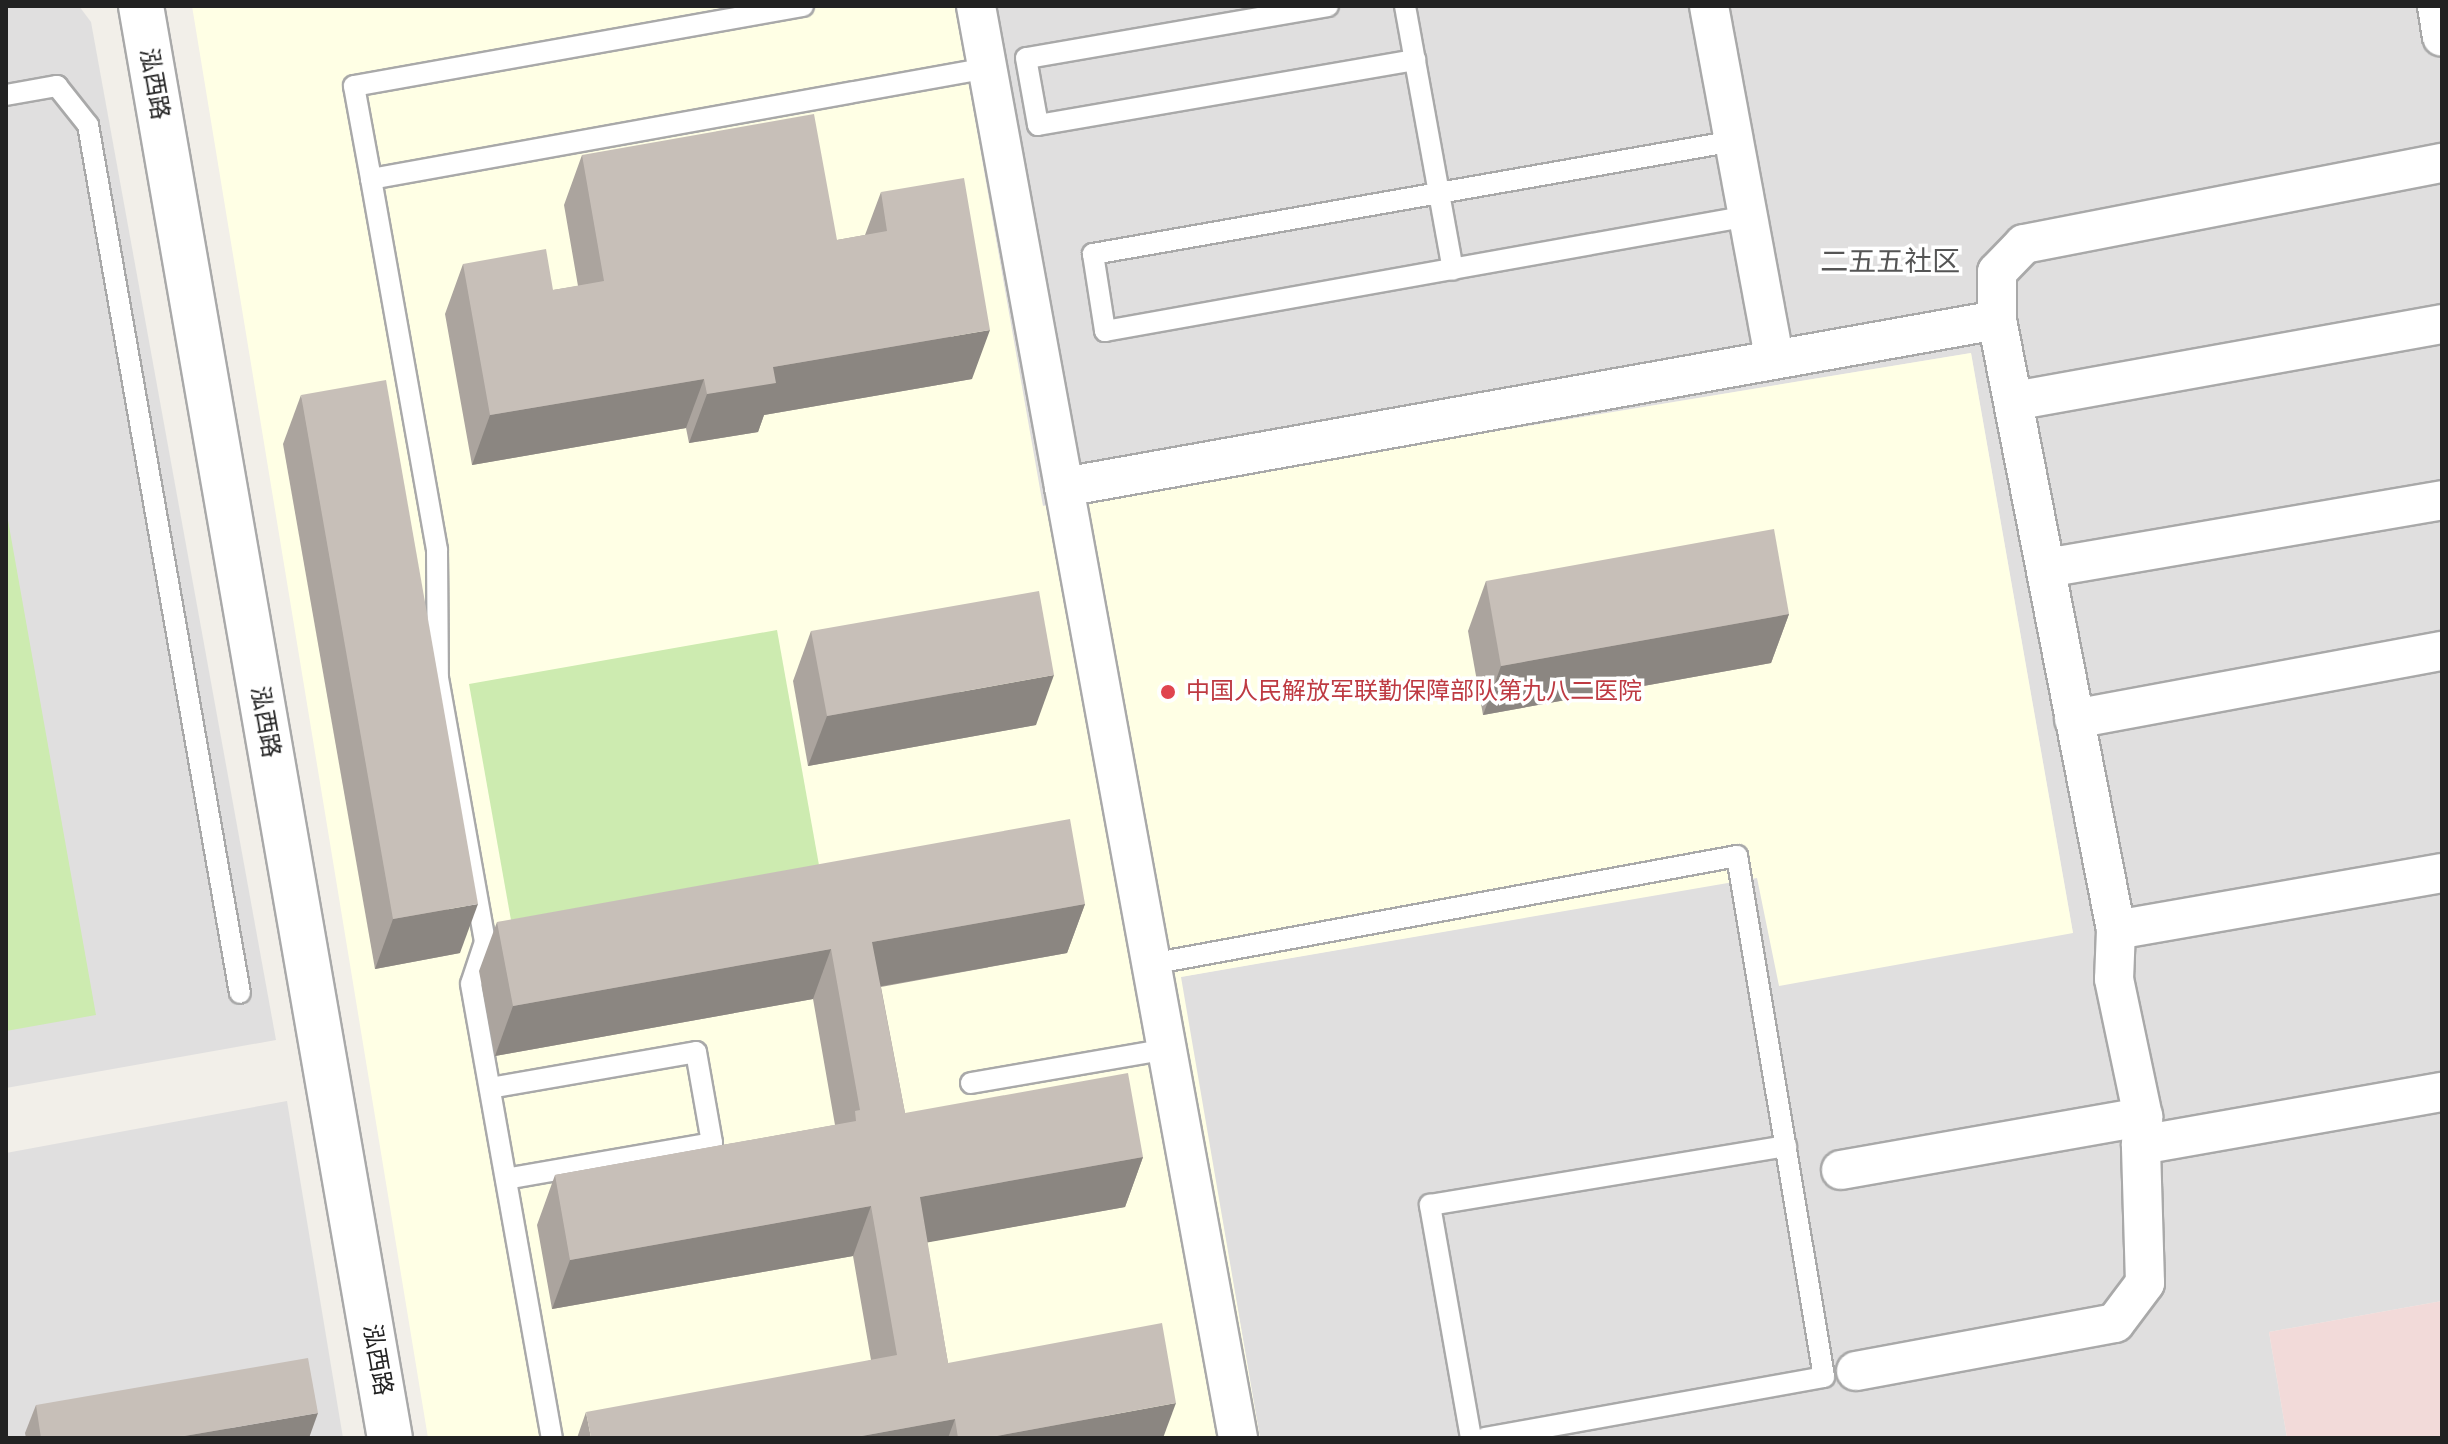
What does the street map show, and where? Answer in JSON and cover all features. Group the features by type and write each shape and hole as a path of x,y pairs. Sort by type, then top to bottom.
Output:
{"street":[{"name":"泓西路","path":"141,6 390,1438"},
{"path":"976,6 1238,1438"},
{"path":"1709,6 1774,358"},
{"path":"2437,6 2442,37"},
{"path":"1856,1371 2115,1323 2145,1283 2142,1131 2114,979 2116,930 1997,320 1997,272 2024,244 2442,163"},
{"path":"1064,487 1997,320"},
{"path":"2014,401 2442,324"},
{"path":"2046,568 2442,500"},
{"path":"2074,719 2442,651"},
{"path":"2116,930 2442,873"},
{"path":"1841,1170 2442,1092"}],"lane":[{"path":"552,1438 471,984 485,942 438,678 437,550 354,86 803,6"},
{"path":"1328,6 1026,58 1038,125 1415,60"},
{"path":"1405,6 1453,270"},
{"path":"371,179 987,68"},
{"path":"6,95 57,86 88,125 240,993"},
{"path":"1734,141 1093,254 1105,331 1748,216"},
{"path":"1151,964 1737,856 1824,1377 1484,1438"},
{"path":"971,1083 1167,1049"},
{"path":"490,1088 696,1052 712,1143 506,1179"},
{"path":"1471,1438 1430,1205 1786,1146"}],"shaded area":[{"path":"6,6 79,6 91,22 276,1040 6,1088"},
{"name":"中国人民解放军联勤保障部队第九八二医院","path":"192,6 955,6 1043,506 1971,353 2073,933 1779,986 1757,878 1181,977 1260,1438 428,1438"},
{"path":"955,6 2442,6 2442,1301 2269,1332 2287,1438 1260,1438 1180,977 1758,877 2073,933 1971,353 1042,506"},
{"path":"287,1101 343,1438 6,1438 6,1153"},
{"path":"2442,1301 2442,1438 2287,1438 2269,1332"}],"green space":[{"path":"6,509 96,1015 6,1031"},
{"path":"777,630 827,910 519,965 469,684"}],"building":[{"path":"814,114 837,240 887,231 881,192 964,178 990,330 773,367 776,383 707,394 704,379 490,415 463,264 546,249 553,290 604,281 582,155"},
{"path":"386,380 478,904 393,919 301,395"},
{"path":"1774,529 1789,614 1501,666 1486,581"},
{"path":"1039,591 1054,675 827,716 811,631"},
{"path":"1070,819 1085,904 872,942 905,1113 1128,1073 1143,1157 920,1197 948,1363 1162,1323 1176,1403 986,1438 958,1438 955,1419 851,1438 591,1438 586,1412 897,1355 871,1206 570,1260 555,1175 856,1121 855,1111 860,1110 831,949 513,1006 497,922"},
{"path":"308,1358 318,1413 173,1438 41,1438 36,1405"}],"place":[{"name":"中国人民解放军联勤保障部队第九八二医院","path":"1168,692"}],"district":[{"name":"二五五社区","path":"1890,262"}]}
